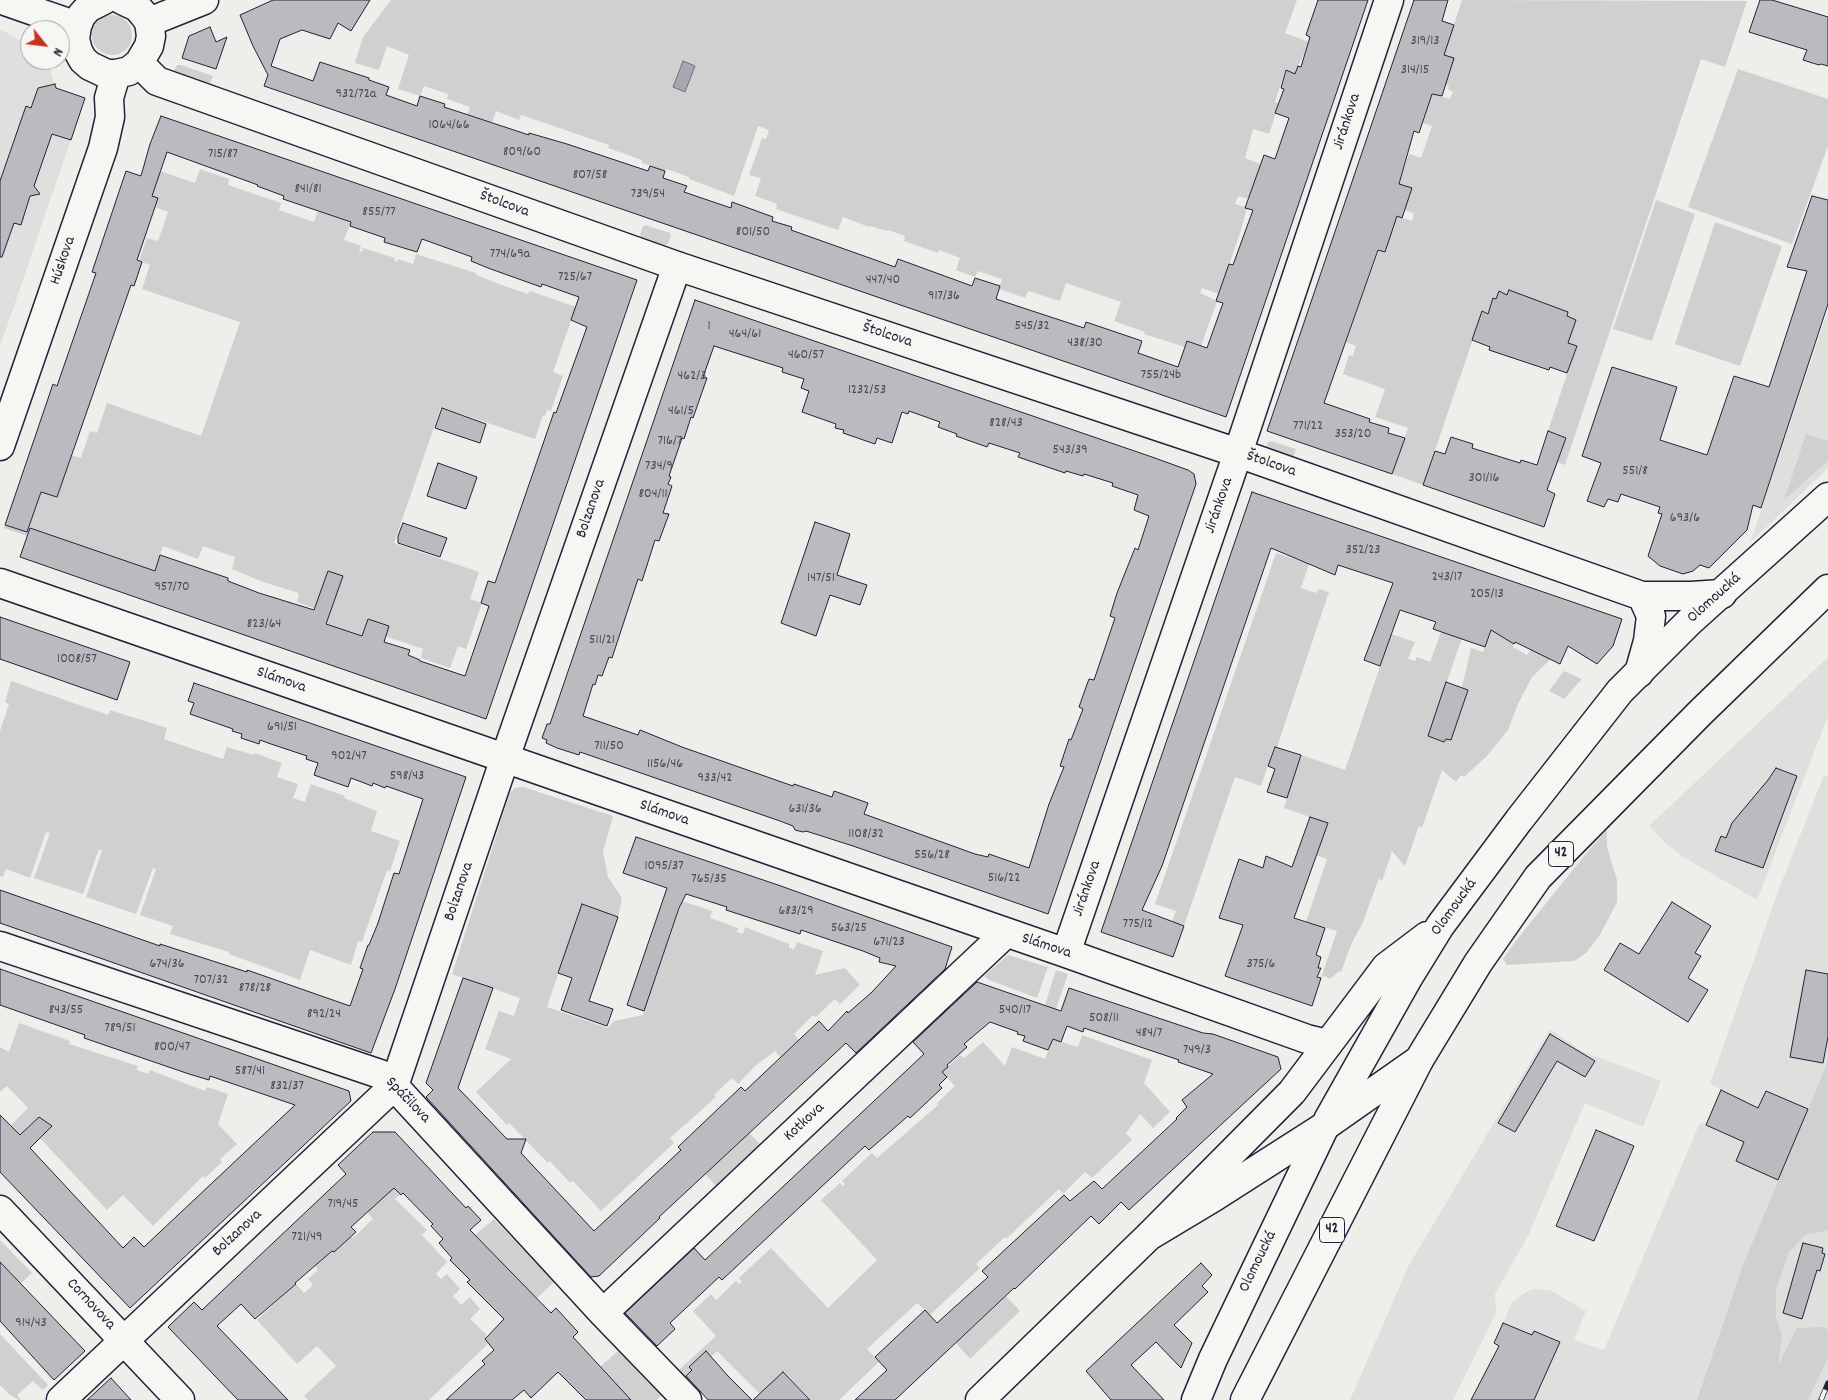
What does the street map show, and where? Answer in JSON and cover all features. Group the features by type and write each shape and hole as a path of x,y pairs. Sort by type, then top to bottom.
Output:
{"main road":[{"path":"2,0 77,26"},
{"path":"104,0 88,8 81,16 75,39 78,51 83,60 98,71 128,69"},
{"path":"122,0 137,7 149,22 204,0"},
{"name":"Jiránkova","path":"1066,953 1238,453 1389,0"},
{"name":"Húskova","path":"0,446 103,148 110,116 109,98 128,69 145,55 151,36 149,22"},
{"name":"Štolcova","path":"128,69 157,82 677,266 1238,453 1642,596 1722,594"},
{"name":"Bolzanova","path":"61,1400 394,1086 505,758 677,266"},
{"name":"Olomoucká","path":"1196,1400 1213,1359 1324,1126 1408,978 1440,926 1519,820 1620,691 1689,622 1828,497"},
{"name":"Slámova","path":"0,583 1066,953 1307,1039 1328,1044"},
{"name":"42","path":"1244,1400 1420,1060 1478,963 1538,877 1700,713 1828,589"},
{"path":"1639,673 1648,641 1651,616 1642,596"},
{"path":"980,1400 1149,1236 1292,1092 1386,968 1440,926"},
{"name":"Kotkova","path":"603,1313 1006,933"},
{"name":"Spáčilova","path":"0,946 380,1074 394,1086 603,1313 687,1400"},
{"path":"1149,1236 1214,1197 1324,1126 1420,1060"},
{"name":"Cornovova","path":"0,1210 180,1400"}],"shaded area":[{"path":"391,0 1297,0 1285,33 1309,42 1295,74 1285,71 1275,102 1279,104 1269,134 1253,129 1245,158 1263,165 1248,199 1238,196 1235,204 1247,208 1219,294 1202,288 1200,293 1217,301 1201,346 1187,341 1185,347 1144,334 1145,332 1114,321 1121,302 1066,283 1060,301 1028,291 1025,298 999,289 1002,279 978,271 975,277 956,270 960,258 939,250 938,253 904,241 905,236 888,230 869,227 843,217 838,230 776,209 777,204 755,196 761,178 749,175 762,138 766,139 769,130 758,126 734,196 667,169 665,171 642,163 642,160 608,148 609,145 521,115 519,120 496,111 492,123 467,115 470,107 447,99 448,94 424,86 420,96 398,89 409,55 387,46 379,70 355,63 363,37"},
{"path":"1462,0 1747,1 1725,67 1701,59 1565,465 1557,462 1566,438 1548,431 1576,347 1567,344 1566,317 1568,313 1507,295 1496,300 1493,299 1488,315 1482,313 1423,485 1392,474 1408,428 1375,417 1385,389 1343,374 1349,355 1353,356 1356,346 1346,342 1379,250 1385,252 1397,216 1412,221 1414,213 1400,209 1399,184 1409,154 1421,158 1432,126 1423,123 1432,94 1450,99 1453,92 1448,89 1449,86 1439,83 1453,58 1444,55"},
{"path":"112,15 126,21 132,35 126,49 112,55 98,49 92,35 98,21"},
{"path":"0,29 20,40 20,70 51,70 56,91 69,94 70,92 85,98 0,347"},
{"path":"683,61 695,66 685,92 673,87"},
{"path":"177,65 213,76 209,86 171,76"},
{"path":"1738,69 1828,99 1828,146 1792,244 1688,207"},
{"path":"200,169 229,179 228,185 281,203 279,210 314,222 318,211 351,222 344,240 361,246 359,251 362,252 363,248 395,258 394,260 397,262 398,259 413,264 416,254 476,273 476,275 528,294 530,291 576,307 553,372 563,376 551,411 547,410 545,416 543,415 535,439 441,407 394,543 479,572 470,599 482,603 466,649 458,646 450,668 421,658 423,649 385,636 388,626 368,619 362,636 326,624 330,614 297,602 299,593 263,582 232,569 235,557 203,546 198,559 163,546 155,571 30,528 27,536 4,528 5,525 27,532 41,492 57,497 71,455 81,458 90,431 97,433 107,403 201,436 240,322 142,289 150,265 139,261 147,238 158,241 168,212 155,207 152,196 160,171 195,183"},
{"path":"1656,200 1695,214 1652,341 1613,329"},
{"path":"1715,222 1782,246 1740,366 1675,344"},
{"path":"645,225 670,233 671,236 668,244 664,246 641,238 640,234"},
{"path":"1828,311 1828,468 1750,543"},
{"path":"1806,434 1828,441 1828,461 1784,500"},
{"path":"1271,441 1296,449 1293,459 1264,452 1268,442"},
{"path":"1276,553 1309,564 1301,588 1316,593 1319,589 1329,592 1277,747 1274,747 1261,786 1235,777 1184,926 1172,922 1176,911 1155,904"},
{"path":"1492,629 1514,644 1513,647 1527,655 1536,643 1553,657 1532,677 1518,704 1508,730 1486,757 1464,777 1461,775 1456,782 1442,770 1422,828 1419,826 1405,866 1392,851 1382,881 1379,878 1363,922 1351,945 1341,972 1339,971 1330,979 1325,976 1321,978 1337,931 1306,922 1327,859 1316,855 1327,823 1284,808 1301,755 1345,770 1391,634 1415,642 1408,659 1415,661 1417,657 1430,662 1441,632 1462,638 1428,736 1444,742 1446,739 1451,740 1468,690 1462,687 1471,648 1483,652"},
{"path":"1828,657 1828,716 1757,900 1685,858 1665,843 1649,826"},
{"path":"1564,671 1582,679 1564,699 1549,691"},
{"path":"11,681 108,715 110,710 167,728 164,739 223,759 227,747 254,755 255,753 282,763 277,777 298,784 293,798 305,802 311,784 345,796 344,798 377,811 371,831 400,841 390,871 387,870 362,942 358,941 351,965 310,950 300,980 229,954 229,952 170,934 173,926 140,915 156,869 153,868 136,914 86,897 102,851 99,849 83,894 34,878 50,833 46,832 30,878 6,869 3,877 0,876 0,731 9,704 5,702"},
{"path":"1824,775 1828,778 1828,1055 1826,1066 1742,1267 1697,1400 1471,1400 1490,1363 1541,1385 1560,1342 1534,1331 1525,1352 1517,1329 1503,1323 1512,1302 1526,1292 1534,1289 1550,1290 1586,1311 1574,1340 1604,1350 1700,1122 1744,1141 1737,1113 1742,1100 1710,1084 1777,894"},
{"path":"523,787 613,816 603,851 608,877 622,898 618,917 582,905 547,1007 608,1028 614,1021 643,1015 682,901 712,911 710,918 738,928 737,932 743,934 745,927 789,944 789,948 794,949 797,942 823,951 815,975 845,968 860,985 840,1004 835,999 816,1017 813,1015 794,1034 799,1040 780,1057 775,1051 755,1066 738,1084 732,1078 714,1095 716,1097 670,1138 674,1143 601,1211 573,1181 570,1183 550,1161 548,1163 509,1123 507,1125 476,1092 511,1059 485,1049 499,1011 514,1016 520,998 452,974 510,793 515,788"},
{"path":"1607,830 1607,847 1617,880 1617,902 1600,935 1586,953 1574,961 1507,965 1503,959 1515,942"},
{"path":"1008,955 1048,967 1037,998 989,980 984,976"},
{"path":"1056,970 1068,974 1056,1009 1045,1005"},
{"path":"19,1023 70,1041 69,1044 138,1066 137,1070 148,1074 150,1070 205,1091 207,1087 228,1094 218,1124 237,1144 220,1159 222,1162 205,1178 203,1176 153,1226 123,1195 107,1210 40,1138 52,1126 39,1117 19,1136 10,1126 28,1108 7,1086 0,1092 0,1047 9,1052"},
{"path":"1550,1029 1582,1051 1661,1081 1643,1127 1585,1103 1528,1236 1495,1294 1496,1313 1453,1400 1350,1400 1409,1265"},
{"path":"1082,1035 1152,1060 1144,1083 1170,1112 1153,1128 1140,1114 1126,1133 1132,1140 1092,1178 1085,1172 1063,1194 1059,1189 1006,1239 1005,1237 976,1264 980,1268 930,1315 917,1303 867,1349 879,1362 839,1400 811,1400 784,1372 760,1394 717,1351 711,1357 706,1351 689,1367 692,1370 685,1376 679,1370 716,1336 693,1311 711,1294 716,1300 736,1281 739,1284 742,1282 739,1278 771,1248 828,1308 877,1260 821,1200 840,1183 843,1186 845,1184 842,1181 872,1153 877,1158 938,1105 937,1103 955,1086 942,1072 960,1055 964,1058 983,1042 1005,1066 1012,1047 1045,1059 1053,1039 1078,1047"},
{"path":"1828,1055 1828,1229 1806,1234 1789,1252 1776,1289 1776,1317 1782,1336 1778,1365 1797,1328 1825,1327 1828,1331 1828,1358 1808,1400 1697,1400 1742,1267 1826,1066"},
{"path":"749,1133 760,1144 716,1186 705,1174"},
{"path":"1828,1142 1828,1400 1705,1400"},
{"path":"392,1185 400,1194 395,1199 427,1230 422,1235 447,1262 436,1274 441,1279 447,1274 460,1289 453,1296 461,1305 470,1297 480,1309 470,1319 486,1334 485,1339 489,1343 429,1400 308,1400 304,1396 336,1366 317,1346 297,1364 257,1320 296,1284 304,1293 313,1285 308,1279 318,1270 315,1266 332,1251 334,1252 350,1235 353,1238 373,1219 367,1212"},
{"path":"494,1219 554,1282 536,1299 475,1235"},
{"path":"0,1240 32,1273 20,1284 0,1262"},
{"path":"1006,1296 1020,1311 970,1359 956,1343"},
{"path":"0,1334 48,1385 43,1390 33,1381 17,1395 21,1400 19,1400 0,1385"},
{"path":"618,1351 661,1396 657,1400 630,1400 600,1367"}],"building":[{"path":"273,0 370,0 351,31 338,23 330,39 302,30 280,39 271,66 313,81 320,62 369,78 369,80 389,87 386,95 417,106 420,96 445,104 444,107 529,135 529,133 567,144 648,171 650,166 665,171 663,178 687,186 684,192 731,208 732,202 773,217 772,221 792,227 791,230 895,267 898,259 972,286 975,278 1000,286 996,299 1084,328 1086,322 1142,341 1138,353 1178,367 1187,341 1207,348 1223,303 1216,301 1229,264 1233,265 1253,210 1245,208 1264,155 1275,159 1289,118 1275,113 1284,89 1281,88 1286,70 1295,74 1298,66 1301,67 1310,37 1306,35 1318,0 1368,0 1226,417 264,86 268,75 240,15"},
{"path":"1414,0 1448,0 1442,21 1454,25 1444,55 1454,58 1442,96 1432,94 1419,133 1414,131 1399,184 1412,188 1402,218 1397,216 1385,252 1378,250 1324,403 1370,419 1369,422 1389,428 1388,433 1405,438 1392,474 1267,431"},
{"path":"1760,0 1772,0 1828,17 1828,66 1803,60 1807,50 1749,32"},
{"path":"210,27 216,42 227,37 216,69 182,58 189,36"},
{"path":"55,84 56,88 85,98 71,140 52,134 34,186 40,194 30,196 21,225 14,223 2,257 0,257 0,181 26,106 31,108 38,88"},
{"path":"161,116 637,280 486,719 20,557 30,528 155,571 160,555 228,578 228,581 259,593 314,610 328,571 343,576 326,624 362,636 368,619 389,626 384,642 410,650 408,655 420,661 465,676 489,606 481,603 488,581 495,583 554,412 556,413 587,327 571,320 579,297 542,284 541,287 488,268 471,261 472,257 422,239 417,252 384,242 385,238 350,226 351,222 283,199 284,196 258,185 167,152 152,196 158,198 137,260 142,262 134,286 131,285 57,497 41,492 27,532 5,525 53,384 57,386 96,273 92,272 126,171 141,176 150,144"},
{"path":"1812,196 1828,200 1828,304 1761,508 1753,505 1747,530 1709,568 1700,565 1693,571 1683,574 1660,566 1648,556 1662,514 1658,513 1660,507 1621,494 1618,502 1608,499 1604,507 1587,501 1601,463 1582,456 1612,367 1677,387 1660,440 1707,455 1734,376 1769,387 1807,271 1787,267"},
{"path":"1509,290 1568,312 1567,316 1576,320 1568,343 1577,346 1567,373 1550,367 1549,370 1489,350 1490,347 1472,340 1482,311 1488,314 1493,298 1496,299 1499,291 1507,295"},
{"path":"695,300 1152,457 1194,474 1196,484 1048,914 853,846 806,831 795,830 793,826 780,821 580,752 579,755 557,748 546,743 547,740 542,738 547,724 550,724","holes":["714,346 783,368 782,372 804,379 801,388 809,391 802,412 836,424 835,428 844,430 843,433 875,444 877,438 892,443 902,412 908,414 909,411 940,422 938,427 957,434 956,436 987,447 989,443 1020,453 1018,457 1065,473 1066,471 1083,476 1084,474 1113,483 1112,486 1138,495 1134,510 1149,516 1138,550 1135,548 1117,593 1110,616 1115,618 1094,680 1089,679 1079,707 1083,709 1071,740 1069,739 1060,766 1064,767 1049,804 1029,868 989,854 988,857 975,854 864,814 868,803 834,791 832,797 794,784 793,786 682,747 640,730 638,735 583,716 593,684 595,685 598,675 602,676 609,657 612,658 638,579 642,581 655,540 659,541 669,514 663,513 672,486 668,484 671,477 669,476 682,438 684,439 691,417 693,418 707,378 703,377"]},
{"path":"442,408 486,424 480,443 435,428"},
{"path":"1548,431 1566,438 1547,490 1555,494 1544,527 1423,485 1435,451 1445,454 1451,437 1473,444 1472,448 1520,463 1521,460 1537,465"},
{"path":"438,463 477,477 466,509 427,496"},
{"path":"1252,492 1622,619 1613,646 1597,664 1568,646 1560,664 1515,642 1514,644 1491,630 1485,647 1433,629 1436,622 1400,610 1380,666 1364,660 1393,583 1338,565 1335,575 1271,548 1162,866 1142,910 1184,926 1173,957 1101,932"},
{"path":"815,522 850,534 837,575 867,585 860,605 830,595 816,636 781,623"},
{"path":"403,523 447,538 440,557 398,543 398,536"},
{"path":"0,617 130,662 117,700 0,659"},
{"path":"1446,682 1468,690 1451,740 1446,739 1444,742 1428,736"},
{"path":"194,683 466,777 395,989 371,1053 0,923 0,890 160,946 160,944 247,972 247,970 350,1006 363,969 360,968 368,945 378,923 394,873 399,874 423,799 386,786 385,788 373,783 372,786 351,778 348,787 314,775 318,763 306,759 307,756 260,740 259,744 241,738 242,734 232,731 233,729 190,714 194,703 188,701"},
{"path":"1275,747 1301,755 1287,798 1267,792 1275,769 1268,766"},
{"path":"1776,768 1797,776 1763,868 1715,851 1721,836 1726,838 1732,823"},
{"path":"1310,817 1328,823 1294,918 1325,928 1316,955 1321,957 1318,968 1321,968 1317,977 1321,978 1312,1006 1225,976 1243,925 1219,918 1239,859 1263,868 1266,856 1292,867"},
{"path":"636,837 952,947 945,969 856,1053 846,1043 659,1217 599,1276 591,1277 426,1097 433,1090 426,1083 463,978 493,988 458,1088 507,1139 526,1139 521,1153 594,1231 681,1150 678,1147 741,1087 745,1091 819,1021 828,1031 847,1011 848,1013 872,992 896,966 879,962 880,958 863,951 801,930 800,934 726,910 727,907 686,894 679,908 644,1011 627,1005 667,888 623,873"},
{"path":"1672,902 1711,926 1695,953 1701,956 1688,978 1708,990 1688,1022 1604,970 1620,943 1639,954"},
{"path":"582,904 618,917 589,1001 613,1009 607,1026 561,1010 572,978 558,973"},
{"path":"0,969 349,1091 351,1101 130,1308 0,1172 0,1115 20,1135 39,1117 52,1126 30,1148 123,1248 134,1237 144,1247 295,1105 210,1076 209,1080 189,1074 84,1038 85,1035 0,1005"},
{"path":"1806,970 1828,974 1828,1037 1823,1063 1790,1057"},
{"path":"977,982 1061,1011 1069,988 1278,1057 1281,1069 1129,1210 1121,1202 1099,1224 1091,1216 895,1400 855,1400 887,1370 875,1357 925,1310 937,1323 988,1277 982,1271 1064,1195 1070,1201 1094,1181 1102,1189 1177,1119 1187,1107 1182,1100 1213,1074 1178,1062 1179,1060 1084,1028 1083,1032 1067,1026 1061,1042 1053,1039 1048,1050 1023,1041 1025,1036 1017,1034 1018,1032 990,1022 964,1044 967,1047 947,1065 948,1067 942,1072 947,1077 939,1085 942,1088 910,1118 908,1116 869,1150 865,1146 722,1280 719,1277 670,1323 675,1329 657,1346 625,1313 694,1248 705,1260 924,1054 913,1042"},
{"path":"1550,1034 1595,1061 1585,1077 1557,1061 1515,1132 1498,1123"},
{"path":"1721,1090 1758,1108 1766,1091 1808,1109 1778,1180 1736,1161 1744,1142 1706,1125"},
{"path":"1596,1130 1634,1146 1594,1241 1556,1226"},
{"path":"373,1132 395,1132 466,1208 468,1206 481,1220 470,1230 551,1313 556,1308 578,1332 573,1337 631,1400 586,1400 558,1372 531,1398 524,1390 512,1400 446,1400 485,1364 482,1361 494,1350 485,1339 504,1319 467,1282 470,1280 450,1260 452,1258 439,1243 443,1239 431,1226 433,1224 403,1193 401,1195 394,1188 351,1227 356,1232 255,1319 241,1304 217,1326 288,1400 238,1400 168,1327 194,1302 202,1310 346,1174 338,1165"},
{"path":"1803,1243 1823,1248 1822,1253 1825,1254 1820,1271 1817,1270 1802,1319 1783,1313"},
{"path":"0,1262 85,1351 54,1380 0,1321"},
{"path":"1201,1263 1212,1275 1202,1286 1208,1292 1174,1325 1192,1343 1181,1368 1156,1342 1131,1365 1164,1400 1111,1400 1086,1371"},
{"path":"1503,1323 1532,1335 1534,1331 1560,1342 1534,1400 1471,1400 1499,1346 1494,1343"},
{"path":"706,1351 752,1400 708,1400 686,1376 692,1370 689,1367"},
{"path":"783,1372 810,1400 753,1400"},
{"path":"111,1378 131,1400 87,1400"}],"railway":[{"path":"1821,1400 1828,1383"}]}
